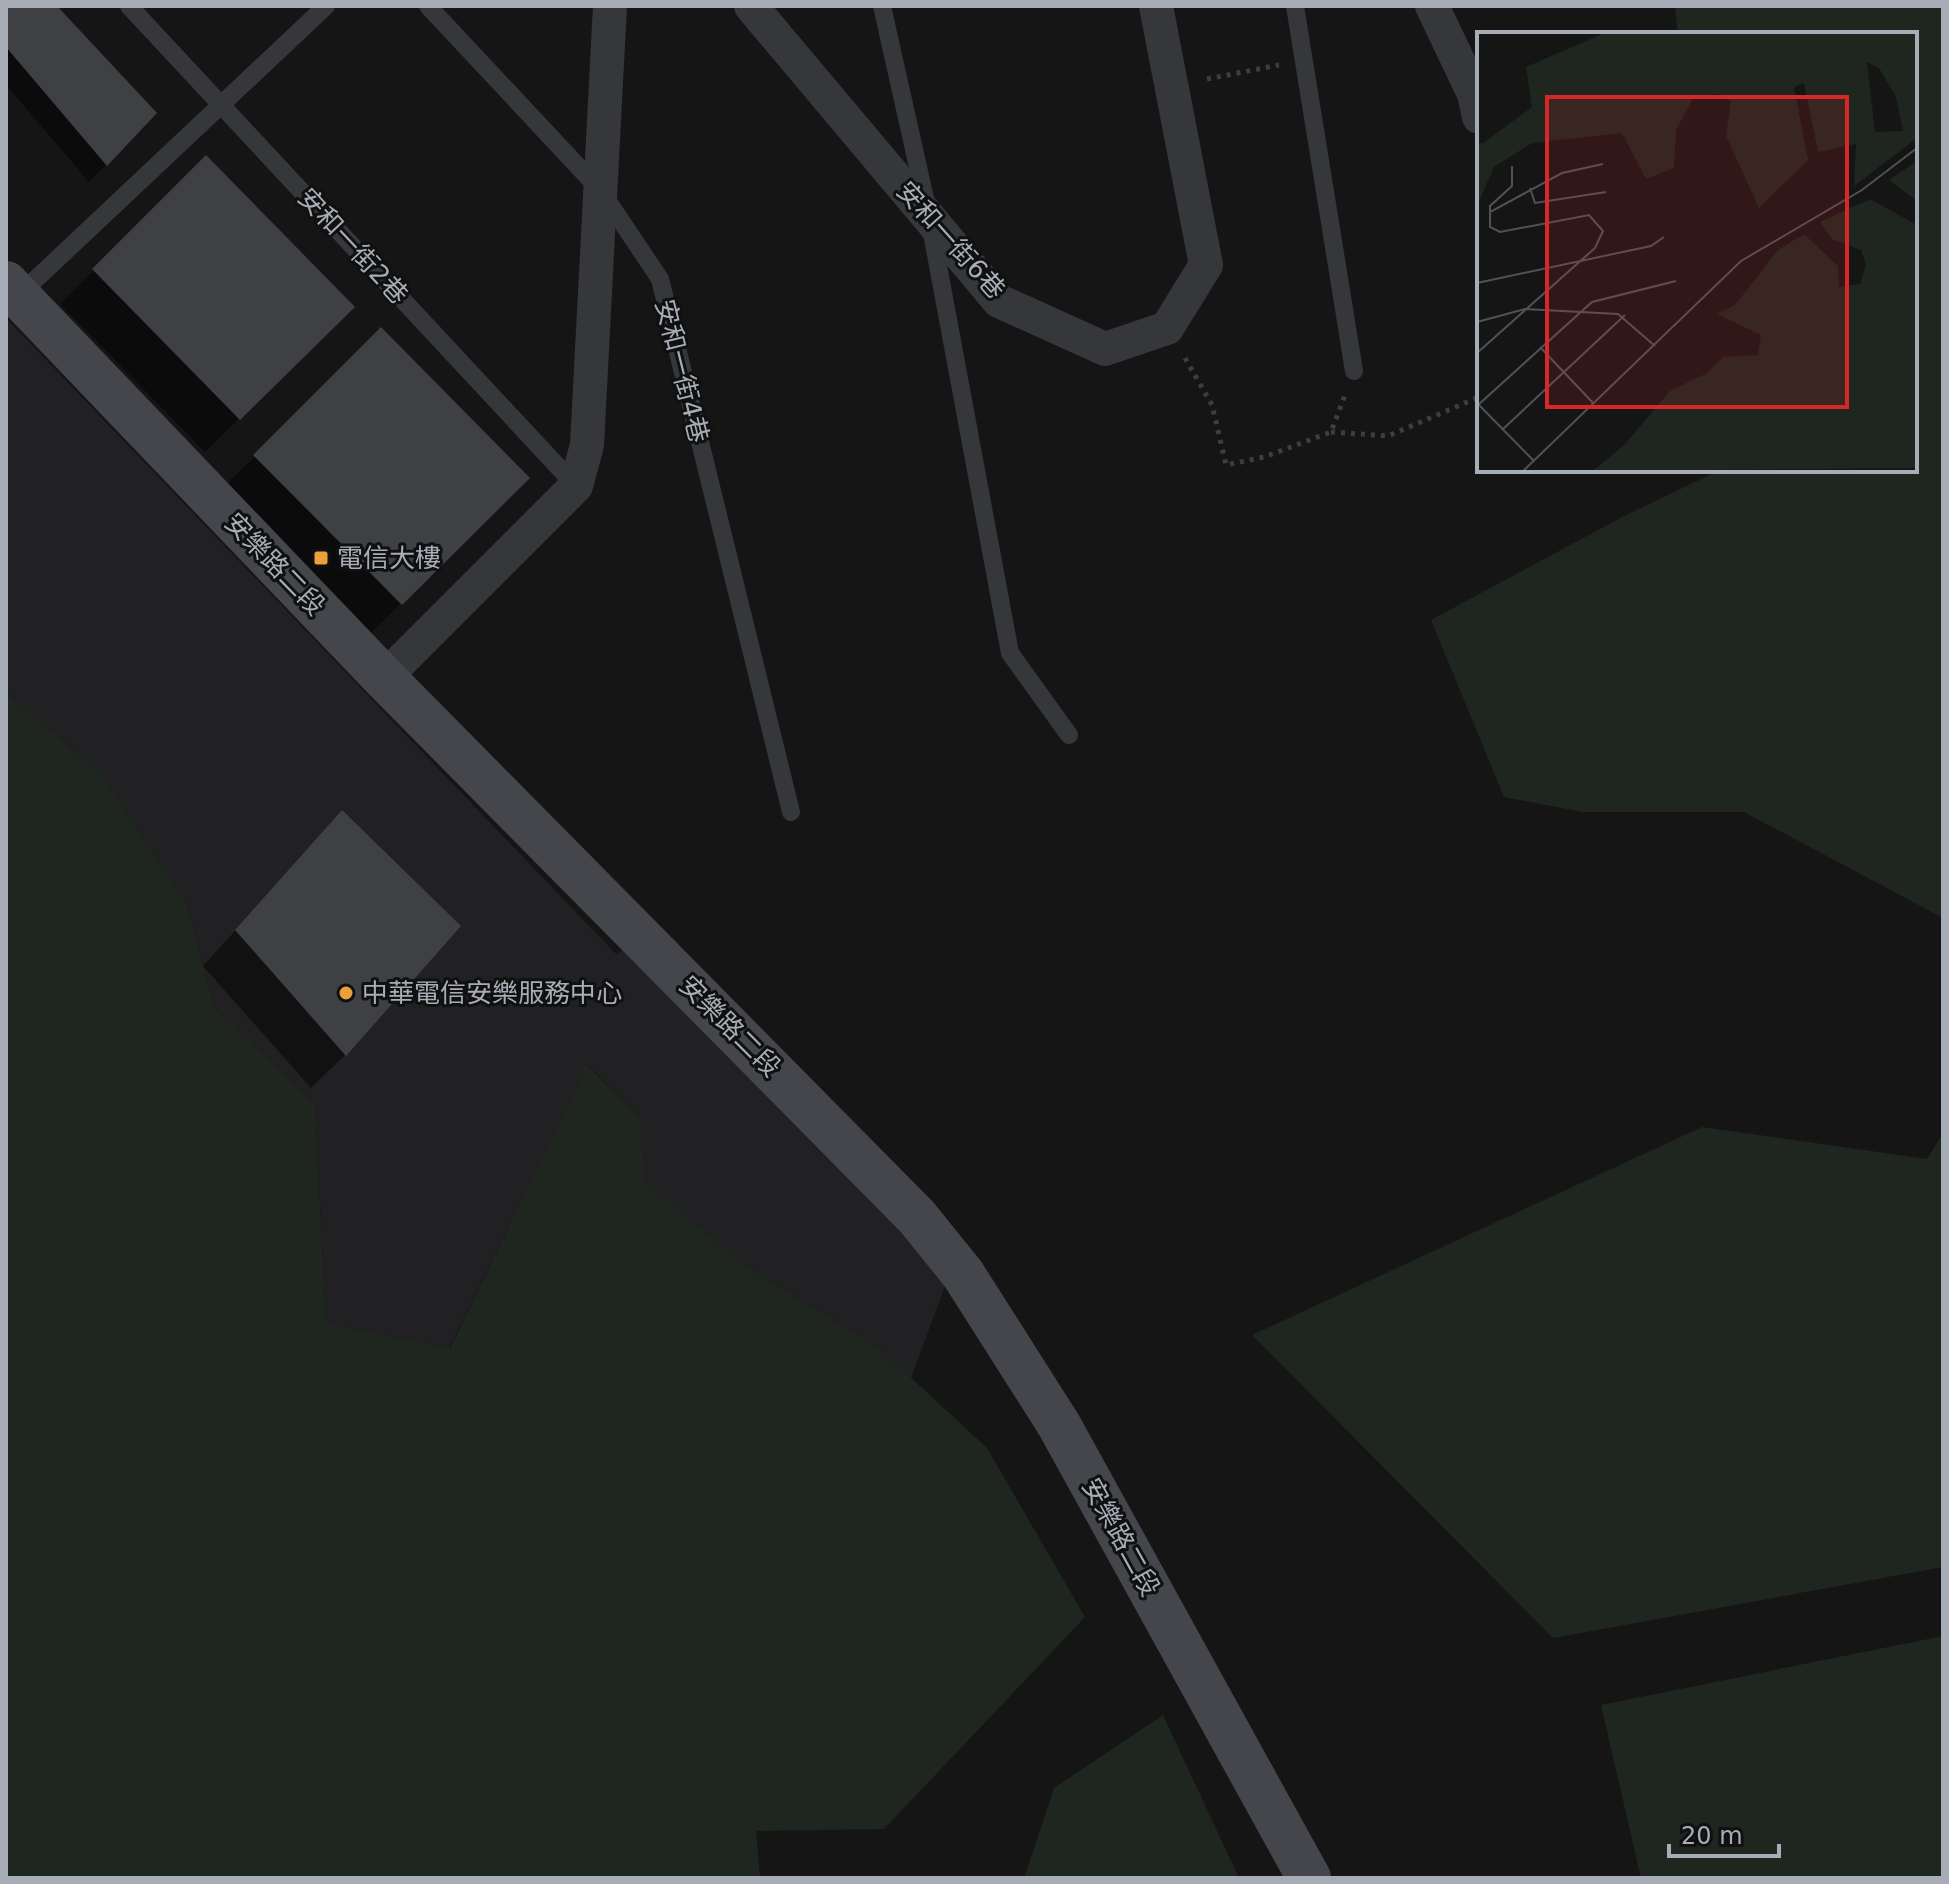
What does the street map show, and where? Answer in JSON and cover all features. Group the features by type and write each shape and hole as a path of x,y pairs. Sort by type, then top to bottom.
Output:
{"street":[{"path":"384,678 576,486 587,445 610,6"},
{"name":"安和一街6巷","path":"751,6 999,301 1105,349 1167,328"},
{"path":"1156,6 1206,265 1167,328"},
{"path":"1432,6 1474,94 1477,108"},
{"name":"安樂路二段","path":"12,290 384,678 917,1217 963,1274 1059,1425 1309,1878"}],"lane":[{"name":"安和一街2巷","path":"129,6 576,486"},
{"path":"12,290 326,6"},
{"name":"安和一街4巷","path":"428,6 601,191 660,279 791,812"},
{"path":"882,6 929,219 1010,653 1069,735"},
{"path":"1295,6 1354,371"}],"path":[{"path":"1172,86 1304,60"},
{"path":"1167,328 1212,405 1226,465 1264,457 1331,432 1388,436 1477,398"},
{"path":"1331,432 1354,371"}],"shaded area":[{"path":"1675,6 1943,6 1943,918 1744,812 1583,812 1504,797 1431,620 1624,516 1716,472 1917,472 1917,32 1678,32"},
{"path":"6,318 617,955 638,934 951,1270 911,1378 878,1347 744,1265 642,1178 641,1118 588,1065 449,1348 326,1323 315,1105 214,1007 187,904 100,773 6,692"},
{"path":"6,692 100,773 187,904 214,1007 315,1105 326,1323 450,1348 587,1065 641,1118 643,1178 744,1265 878,1347 987,1448 1085,1617 884,1829 756,1831 760,1878 6,1878"},
{"path":"1702,1127 1927,1159 1943,1133 1943,1567 1553,1638 1252,1335"},
{"path":"1943,1636 1943,1878 1641,1878 1601,1705"},
{"path":"1163,1715 1239,1878 1024,1878 1054,1788"}],"building":[{"path":"6,6 57,6 157,113 107,166 6,47"},
{"path":"206,155 355,307 240,420 92,269"},
{"path":"381,327 530,478 402,605 253,455"},
{"name":"中華電信安樂服務中心","path":"342,810 461,926 346,1056 235,930"}],"place":[{"name":"電信大樓","path":"321,558"},
{"name":"中華電信安樂服務中心","path":"346,993"}]}
